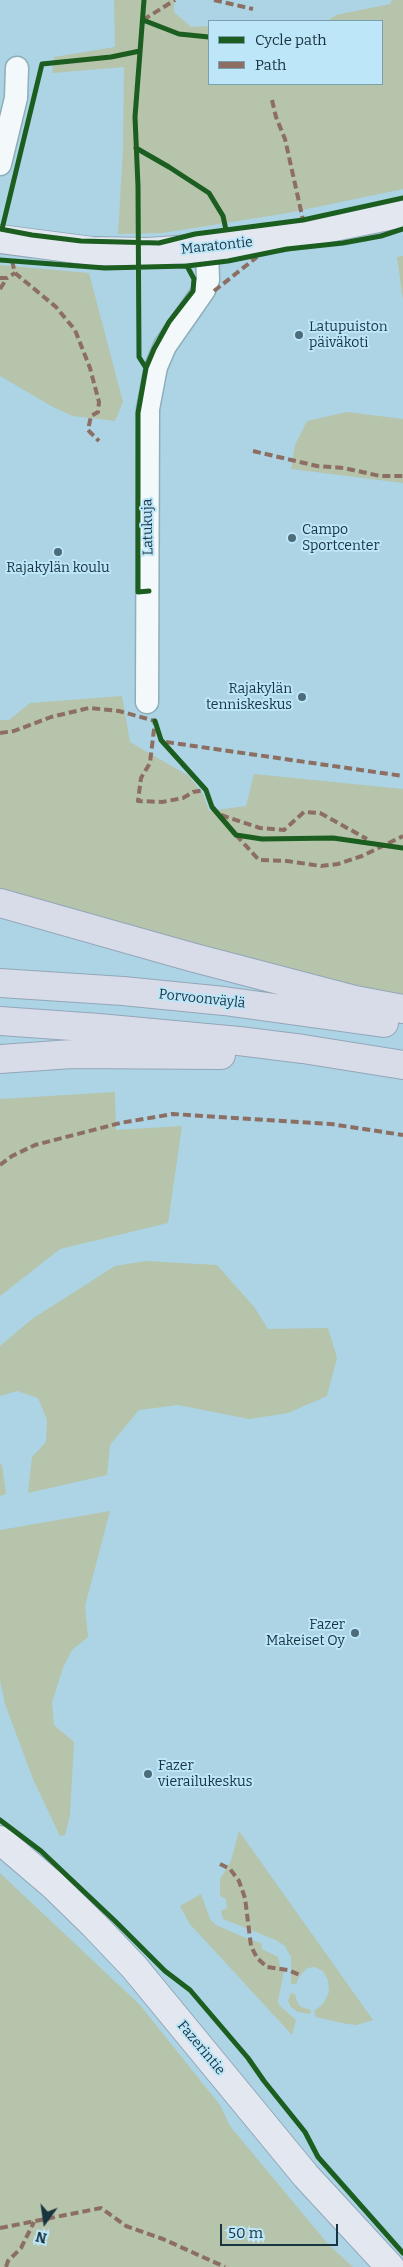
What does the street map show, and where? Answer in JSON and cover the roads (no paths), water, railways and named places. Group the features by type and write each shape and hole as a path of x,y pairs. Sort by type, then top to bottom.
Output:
{"highway":[{"path":"0,902 201,959 356,1000 403,1009"},
{"name":"Porvoonväylä","path":"0,983 123,991 224,1001 403,1027"},
{"path":"0,1021 174,1034 368,1058 403,1065"},
{"path":"0,1059 72,1054 139,1053 368,1058"}],"main road":[{"name":"Maratontie","path":"0,239 92,251 148,252 208,248 286,237 403,213"},
{"name":"Fazerintie","path":"0,1840 67,1898 134,1967 306,2176 390,2267"}],"street":[{"path":"0,164 16,98 17,68"},
{"name":"Latukuja","path":"147,702 148,409 156,367 166,346 204,290 208,280 208,248"}],"place":[{"name":"Latupuiston päiväkoti","path":"299,335"},
{"name":"Campo Sportcenter","path":"292,538"},
{"name":"Rajakylän koulu","path":"58,552"},
{"name":"Rajakylän tenniskeskus","path":"302,697"},
{"name":"Fazer Makeiset Oy","path":"355,1633"},
{"name":"Fazer vierailukeskus","path":"148,1774"}]}
